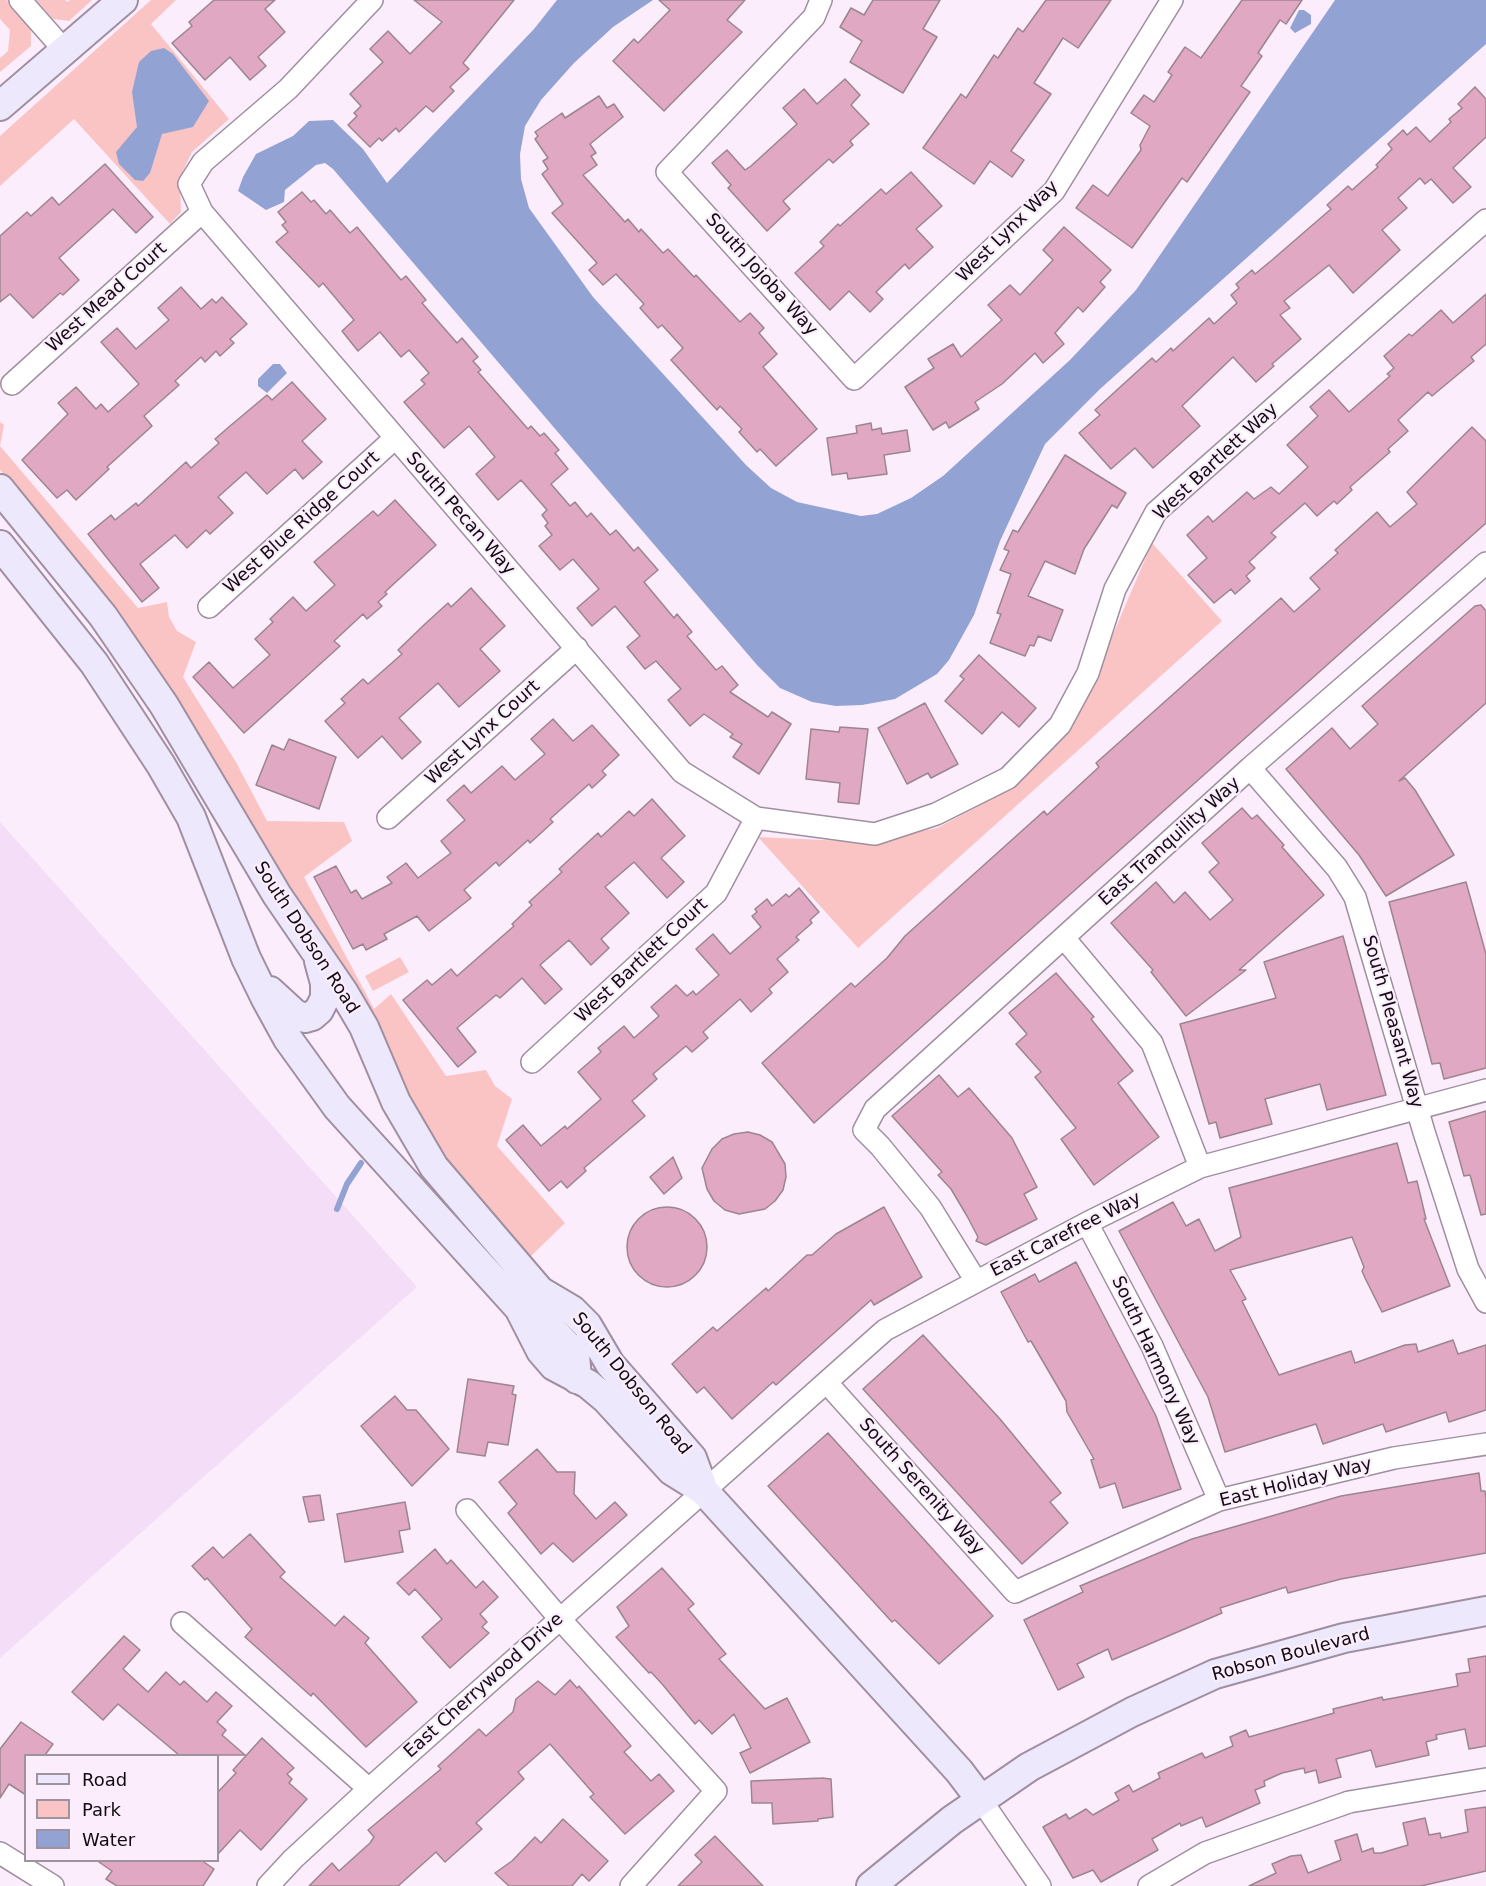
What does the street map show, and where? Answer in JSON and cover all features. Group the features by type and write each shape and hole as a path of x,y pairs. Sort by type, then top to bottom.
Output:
{"street":[{"path":"20,0 65,51"},
{"path":"0,106 123,0"},
{"name":"South Pecan Way","path":"372,0 288,89 203,162 189,184 202,212 394,439 682,772 756,818"},
{"name":"South Jojoba Way","path":"821,0 814,16 667,172 854,379"},
{"name":"West Lynx Way","path":"854,379 1054,191 1172,0"},
{"name":"West Mead Court","path":"12,384 202,212"},
{"name":"West Bartlett Way","path":"756,818 875,834 936,814 1008,778 1060,725 1088,674 1115,589 1156,512 1486,220"},
{"name":"West Blue Ridge Court","path":"209,607 394,439"},
{"name":"South Dobson Road","path":"0,489 60,560 134,658 187,741 266,877 364,1027 396,1102 435,1167 529,1300 541,1351 554,1366 606,1398 659,1439 692,1458 704,1491 959,1771 981,1800"},
{"name":"South Dobson Road","path":"0,544 87,655 161,765 195,826 246,958 288,1039 337,1107 529,1300 572,1310 587,1325 659,1439"},
{"name":"East Tranquility Way","path":"976,1281 930,1207 864,1130 875,1109 1250,768 1483,572"},
{"name":"West Lynx Court","path":"388,818 577,648"},
{"name":"South Pleasant Way","path":"1250,768 1337,868 1355,897 1468,1269 1486,1302"},
{"name":"West Bartlett Court","path":"532,1062 716,893 756,818"},
{"path":"1064,938 1152,1043 1200,1167"},
{"path":"246,958 279,1001 304,1018 319,1010 325,998 325,983 317,953"},
{"name":"East Carefree Way","path":"704,1491 885,1330 1087,1223 1200,1167 1486,1090"},
{"name":"South Harmony Way","path":"1087,1223 1152,1346 1219,1500"},
{"path":"577,1379 605,1354"},
{"name":"South Serenity Way","path":"827,1383 1015,1592"},
{"name":"East Holiday Way","path":"1015,1592 1219,1500 1394,1458 1486,1444"},
{"name":"East Cherrywood Drive","path":"268,1886 293,1859 369,1790 704,1491"},
{"path":"467,1510 560,1619 716,1791 631,1886"},
{"name":"Robson Boulevard","path":"871,1886 894,1865 1029,1767 1132,1712 1215,1674 1344,1638 1486,1611"},
{"path":"182,1623 369,1790"},
{"path":"1149,1886 1205,1853 1349,1802 1486,1779"},
{"path":"981,1800 1040,1886"},
{"path":"0,1853 53,1886"}],"shaded area":[{"path":"0,822 417,1287 0,1658"}],"green space":[{"path":"0,0 7,0 31,26 31,46 0,72 0,58 8,51 10,30 0,19"},
{"path":"36,0 65,0 67,2 92,0 69,21 53,19"},
{"path":"151,0 176,0 151,24 229,119 192,152 180,177 181,212 170,224 74,119 0,186 0,136"},
{"path":"0,422 4,425 0,446"},
{"path":"0,446 138,608 167,602 169,617 177,631 196,642 183,677 236,762 267,821 344,822 352,841 304,877 374,1009 391,994 446,1076 486,1070 495,1086 512,1099 497,1146 565,1223 529,1258 454,1170 431,1135 360,1006 111,609 0,470"},
{"path":"1152,543 1222,621 858,948 758,837 866,842 937,828 988,801 1030,770 1060,741 1079,714"},
{"path":"400,957 409,972 373,991 365,976"}],"water":[{"path":"557,0 653,0 613,27 574,63 541,100 525,126 520,154 521,179 529,208 593,297 746,465 771,488 797,502 861,516 877,514 911,498 943,476 1070,360 1136,290 1335,0 1486,0 1486,44 1100,389 1045,444 1000,541 974,615 949,660 937,674 895,699 862,705 836,706 812,702 780,688 757,665 333,169 325,163 316,165 285,190 284,202 266,210 238,191 256,154 293,136 309,121 333,120 363,149 387,183 534,29"},
{"path":"1299,10 1304,10 1311,15 1311,24 1295,33 1290,28"},
{"path":"164,48 173,54 209,101 193,127 162,134 150,173 143,181 135,180 119,164 116,152 137,127 132,92 139,62 151,51"},
{"path":"273,364 280,364 287,373 267,393 258,386 258,379"}],"building":[{"path":"214,0 275,0 265,9 285,32 258,57 266,66 250,80 230,57 205,80 172,43 192,26 189,22"},
{"path":"414,0 514,0 463,63 469,69 450,87 454,91 433,112 426,106 399,132 396,128 382,141 379,138 370,147 348,125 357,116 354,113 361,106 350,94 383,62 370,49 388,31 410,54 442,22"},
{"path":"659,0 745,0 727,20 742,32 664,111 613,61 634,39 638,43 670,10"},
{"path":"873,0 940,0 923,29 937,37 903,93 850,62 862,41 840,27 851,8 864,15"},
{"path":"1046,0 1111,0 1078,48 1063,38 1034,83 1051,94 1011,151 1024,160 1012,177 990,161 974,184 923,148 961,94 966,98 994,55 998,58 1018,28 1023,32"},
{"path":"1242,0 1302,0 1286,24 1280,20 1258,53 1262,56 1241,86 1250,92 1187,182 1182,178 1132,248 1076,208 1093,185 1108,196 1141,150 1140,145 1150,126 1131,113 1144,95 1154,102 1172,75 1168,72 1185,47 1201,58"},
{"path":"845,79 860,95 851,105 869,124 850,141 853,145 833,163 829,159 783,201 790,209 767,231 728,188 731,185 712,163 727,150 745,170 797,124 783,108 804,89 817,104"},
{"path":"1475,87 1486,99 1486,137 1453,168 1471,187 1453,203 1431,179 1425,184 1420,178 1398,198 1407,208 1382,230 1400,250 1353,293 1329,265 1284,301 1290,308 1280,315 1301,339 1272,364 1274,366 1256,382 1233,357 1182,406 1200,426 1153,468 1135,448 1111,469 1079,433 1100,415 1095,410 1152,358 1156,362 1171,348 1173,351 1209,318 1214,324 1237,303 1231,295 1239,288 1236,284 1252,270 1255,274 1331,209 1327,205 1348,186 1352,190 1378,167 1376,165 1392,149 1388,144 1403,130 1407,135 1416,127 1430,142 1451,122 1449,119 1462,108 1458,104"},
{"path":"599,96 607,108 614,104 623,117 590,144 596,153 591,156 597,165 583,175 625,222 628,219 639,232 641,229 663,253 668,249 740,322 750,313 764,328 759,333 777,354 763,367 817,429 776,466 760,449 757,452 739,432 742,429 720,406 717,410 671,360 683,348 662,325 658,328 640,308 644,304 616,274 603,285 589,270 597,263 552,213 563,204 542,174 548,169 543,161 548,158 535,139 538,136 535,132 562,113 565,118"},
{"path":"105,164 153,217 136,233 113,209 59,258 79,280 63,295 60,293 33,318 10,294 0,302 0,236 27,212 31,216 52,197 59,205"},
{"path":"911,172 942,206 916,229 933,247 909,269 905,264 876,292 883,299 870,312 849,291 830,310 795,273 824,246 820,242 838,224 840,226 881,189 886,194"},
{"path":"302,192 311,202 314,200 326,214 330,210 350,233 357,227 401,280 406,276 426,300 422,303 457,343 462,338 478,357 473,361 481,370 478,372 528,429 531,426 540,436 544,433 559,450 555,453 568,469 551,484 570,506 575,502 587,517 591,513 610,535 616,530 634,551 638,547 658,570 644,582 674,618 677,614 692,632 687,636 716,670 722,666 738,685 730,692 768,717 772,712 791,724 759,774 733,757 742,744 730,737 733,734 704,714 690,726 668,700 681,689 656,661 645,669 627,647 640,636 615,606 592,626 577,608 599,589 573,559 560,570 539,546 552,535 545,526 548,523 542,515 547,510 521,480 498,500 476,474 495,457 469,426 444,448 404,402 425,384 421,380 429,373 409,350 401,357 380,332 358,351 342,331 354,320 323,283 319,287 276,242 288,232 282,225 286,222 278,212"},
{"path":"1064,227 1111,270 1100,282 1105,287 1083,312 1078,307 1055,333 1064,344 1043,363 1035,353 1002,384 975,402 979,409 949,428 946,422 933,430 905,387 934,368 928,359 953,344 961,357 1002,320 988,305 1010,285 1020,295 1053,260 1043,250"},
{"path":"181,287 201,309 212,299 216,303 222,297 247,324 230,339 234,343 220,356 216,351 205,362 201,357 175,381 179,385 144,416 152,426 107,467 109,469 76,500 67,490 57,498 22,460 68,414 58,403 76,387 96,409 101,404 108,412 139,384 101,342 117,328 136,349 169,320 158,308"},
{"path":"1486,294 1486,344 1471,357 1474,361 1432,396 1428,392 1398,420 1408,431 1388,449 1390,452 1350,487 1352,490 1337,504 1334,501 1317,516 1305,503 1271,533 1276,537 1249,562 1255,568 1246,576 1250,581 1235,594 1231,589 1214,603 1188,575 1207,558 1187,535 1208,516 1213,522 1247,492 1254,499 1271,487 1279,494 1308,467 1287,445 1318,416 1310,407 1329,390 1349,412 1390,376 1387,374 1394,368 1384,356 1409,334 1412,336 1441,310 1453,323"},
{"path":"292,382 326,419 302,441 322,462 303,479 295,469 267,494 246,472 218,497 233,513 210,534 206,530 187,548 175,535 140,564 159,588 142,602 88,534 111,515 115,520 136,503 138,506 186,462 191,468 219,443 215,439 230,426 267,395 272,400"},
{"path":"871,423 872,430 881,428 882,434 907,430 910,451 884,455 887,474 848,479 847,473 832,475 827,438 857,433 856,426"},
{"path":"1472,427 1486,441 1486,523 814,1123 762,1063 851,983 855,987 887,958 905,936 1044,811 1047,815 1099,767 1096,763 1281,598 1294,612 1320,589 1310,578 1338,553 1335,550 1377,512 1390,527 1417,504 1407,492"},
{"path":"1065,455 1126,493 1117,508 1112,505 1084,549 1075,574 1045,561 1028,596 1063,610 1051,641 1038,636 1034,646 1030,645 1025,656 990,643 1001,614 997,613 1011,574 1000,570 1009,551 1004,549 1013,530 1018,532"},
{"path":"395,500 436,545 385,592 387,594 378,602 382,606 367,619 363,614 334,641 340,646 244,733 193,677 209,662 233,688 270,655 255,639 273,622 270,619 293,597 306,611 335,585 314,562 373,511 378,516"},
{"path":"471,588 505,626 480,649 500,671 459,707 438,683 399,718 421,742 402,759 382,736 358,758 325,721 345,703 341,699 363,679 368,684 402,654 398,650 425,624 448,603 451,607"},
{"path":"1481,605 1486,611 1486,703 1399,781 1405,778 1415,790 1454,855 1386,896 1359,855 1286,769 1332,728 1350,749 1378,724 1362,706 1475,606"},
{"path":"979,655 1036,708 1019,727 1002,712 982,734 945,701 964,679 960,676"},
{"path":"925,703 958,764 931,778 928,773 907,784 878,728"},
{"path":"553,719 573,741 592,725 619,755 602,771 606,775 592,788 589,784 550,819 553,822 530,843 528,840 499,866 496,862 464,890 471,898 429,931 417,916 384,934 387,939 366,950 363,944 353,949 314,877 336,866 351,893 356,890 362,899 392,883 387,877 406,863 418,878 451,853 441,841 465,820 447,800 464,785 471,793 502,766 515,780 545,754 531,739"},
{"path":"840,727 868,729 859,804 838,802 840,783 806,779 811,729 839,732"},
{"path":"289,739 336,757 319,809 256,785 272,745 284,750"},
{"path":"652,799 685,836 661,858 684,882 667,898 634,862 605,887 629,913 601,939 609,948 591,965 569,940 540,965 562,989 545,1004 522,978 500,998 496,995 457,1028 476,1052 458,1067 403,1000 427,980 432,985 451,969 457,976 514,926 512,924 532,905 529,902 562,872 559,869 598,833 601,837 629,811 634,816"},
{"path":"1242,808 1252,819 1257,815 1324,895 1239,970 1246,970 1186,1016 1151,972 1153,970 1111,923 1156,882 1174,903 1185,892 1210,920 1233,900 1209,872 1219,863 1202,843"},
{"path":"1466,882 1486,954 1486,1068 1444,1079 1440,1063 1432,1064 1389,902"},
{"path":"799,888 819,912 810,920 812,923 796,937 799,940 777,959 788,972 769,989 772,993 751,1012 740,999 703,1032 708,1038 692,1052 686,1046 653,1074 657,1079 632,1101 645,1116 584,1168 586,1171 567,1188 561,1181 549,1191 506,1140 523,1125 541,1146 565,1126 567,1129 601,1099 578,1072 601,1052 598,1048 624,1026 634,1038 659,1016 651,1007 676,985 687,996 693,991 696,995 719,975 696,949 713,934 730,954 761,927 752,916 757,912 755,909 767,899 772,906 786,894 789,897"},
{"path":"1343,936 1386,1095 1327,1110 1320,1084 1265,1099 1272,1124 1220,1138 1216,1122 1209,1124 1180,1024 1276,998 1264,962"},
{"path":"1056,973 1094,1017 1091,1019 1133,1071 1118,1083 1159,1137 1094,1185 1061,1139 1076,1128 1035,1077 1041,1072 1016,1044 1027,1034 1009,1013"},
{"path":"939,1075 958,1097 969,1088 1012,1138 1037,1187 1024,1194 1037,1219 986,1245 976,1241 978,1237 967,1216 951,1189 938,1175 942,1172 892,1116"},
{"path":"1486,1111 1486,1214 1481,1215 1470,1175 1464,1176 1449,1122"},
{"path":"748,1132 760,1135 772,1142 785,1164 786,1177 783,1190 765,1209 739,1214 725,1210 714,1201 707,1189 702,1168 712,1149 722,1139"},
{"path":"1397,1143 1408,1183 1417,1181 1426,1219 1424,1219 1450,1286 1382,1312 1362,1271 1364,1267 1352,1237 1230,1270 1246,1299 1242,1301 1279,1375 1351,1351 1355,1363 1405,1345 1416,1344 1418,1352 1453,1340 1458,1354 1486,1345 1486,1410 1449,1422 1446,1412 1386,1432 1383,1424 1323,1444 1316,1424 1225,1452 1208,1397 1119,1231 1173,1202 1186,1226 1199,1219 1215,1251 1241,1237 1229,1188"},
{"path":"673,1157 682,1178 664,1194 650,1177"},
{"path":"659,1207 675,1207 689,1213 701,1225 707,1239 707,1255 701,1269 689,1281 675,1287 659,1287 645,1281 633,1269 627,1255 627,1239 633,1225 645,1213"},
{"path":"884,1207 922,1277 874,1305 871,1300 776,1385 773,1382 732,1419 704,1387 697,1393 672,1364 713,1327 717,1331 766,1288 768,1291 807,1255 812,1255 836,1234"},
{"path":"1076,1262 1156,1416 1181,1489 1123,1508 1115,1483 1100,1488 1091,1460 1094,1459 1067,1412 1066,1401 1031,1341 1028,1342 1001,1292 1035,1274 1039,1282"},
{"path":"923,1335 1000,1419 1061,1493 1050,1502 1068,1523 1022,1564 863,1389"},
{"path":"468,1379 514,1386 512,1394 516,1395 508,1445 488,1442 485,1456 457,1452"},
{"path":"395,1396 407,1410 416,1410 449,1449 412,1486 361,1426"},
{"path":"828,1433 993,1616 939,1664 895,1620 892,1622 768,1486"},
{"path":"537,1449 557,1472 575,1472 574,1494 596,1519 615,1502 627,1515 573,1562 553,1543 541,1554 508,1513 517,1504 499,1482"},
{"path":"1479,1473 1481,1491 1485,1491 1486,1499 1486,1553 1341,1579 1288,1593 1286,1587 1220,1608 1222,1613 1112,1660 1108,1649 1077,1664 1084,1677 1058,1690 1024,1620 1083,1592 1080,1586 1192,1539 1341,1496"},
{"path":"320,1495 324,1520 309,1522 303,1497"},
{"path":"405,1502 410,1529 399,1531 403,1552 345,1562 337,1514"},
{"path":"250,1534 285,1572 280,1577 335,1626 344,1616 369,1638 365,1643 417,1702 366,1747 313,1693 311,1696 245,1637 252,1629 207,1578 205,1580 192,1566 213,1547 223,1558"},
{"path":"435,1549 447,1564 451,1560 476,1588 483,1581 498,1597 480,1614 487,1622 482,1627 489,1633 450,1668 422,1637 442,1619 415,1589 409,1595 397,1583"},
{"path":"662,1568 694,1604 688,1609 726,1654 719,1659 765,1709 787,1698 810,1742 750,1773 740,1753 751,1748 734,1714 712,1734 699,1720 695,1724 663,1685 616,1637 629,1626 617,1607"},
{"path":"124,1636 140,1650 123,1669 148,1692 166,1672 180,1685 184,1681 207,1702 216,1692 232,1706 217,1722 226,1730 222,1735 245,1755 178,1754 118,1704 103,1720 72,1692"},
{"path":"1486,1656 1486,1746 1469,1749 1465,1729 1436,1735 1437,1739 1426,1742 1429,1755 1376,1767 1371,1750 1336,1759 1341,1777 1319,1783 1316,1770 1305,1773 1304,1768 1282,1773 1264,1781 1265,1786 1255,1790 1260,1803 1206,1827 1202,1817 1181,1826 1180,1823 1152,1839 1158,1850 1101,1882 1093,1870 1073,1878 1043,1827 1066,1814 1069,1819 1086,1809 1093,1815 1119,1800 1115,1793 1129,1785 1133,1792 1160,1778 1158,1773 1202,1753 1205,1758 1233,1746 1230,1737 1246,1730 1249,1737 1334,1713 1333,1709 1382,1697 1383,1700 1458,1686 1456,1674 1470,1672 1468,1659"},
{"path":"570,1680 577,1688 579,1686 631,1746 624,1752 651,1781 659,1774 674,1791 625,1834 590,1797 594,1794 550,1744 518,1772 524,1779 476,1823 482,1829 445,1862 436,1852 398,1886 309,1886 332,1863 339,1871 370,1843 374,1837 368,1830 441,1769 438,1766 479,1729 486,1736 513,1712 516,1699 538,1681 555,1695"},
{"path":"21,1722 53,1744 46,1754 24,1754 24,1794 9,1784 0,1798 0,1749"},
{"path":"262,1738 294,1768 287,1774 292,1779 289,1783 307,1799 261,1850 240,1830 219,1853 219,1791 236,1773 233,1770"},
{"path":"831,1779 833,1817 818,1819 818,1821 773,1824 772,1803 752,1803 751,1781"},
{"path":"1486,1807 1486,1871 1421,1886 1249,1886 1276,1873 1272,1864 1291,1856 1301,1855 1308,1873 1341,1860 1335,1841 1357,1834 1362,1852 1373,1848 1374,1853 1381,1853 1408,1845 1403,1823 1425,1818 1429,1835 1440,1833 1441,1838 1468,1832 1465,1810"},
{"path":"563,1819 608,1861 589,1881 582,1874 572,1886 509,1886 495,1873 512,1861 535,1837 541,1843"},
{"path":"715,1836 763,1886 678,1886 702,1862 695,1855"},
{"path":"99,1862 204,1862 214,1869 203,1886 117,1886 106,1879 112,1871"}],"waterway":[{"path":"337,1209 347,1184 361,1163"}]}
